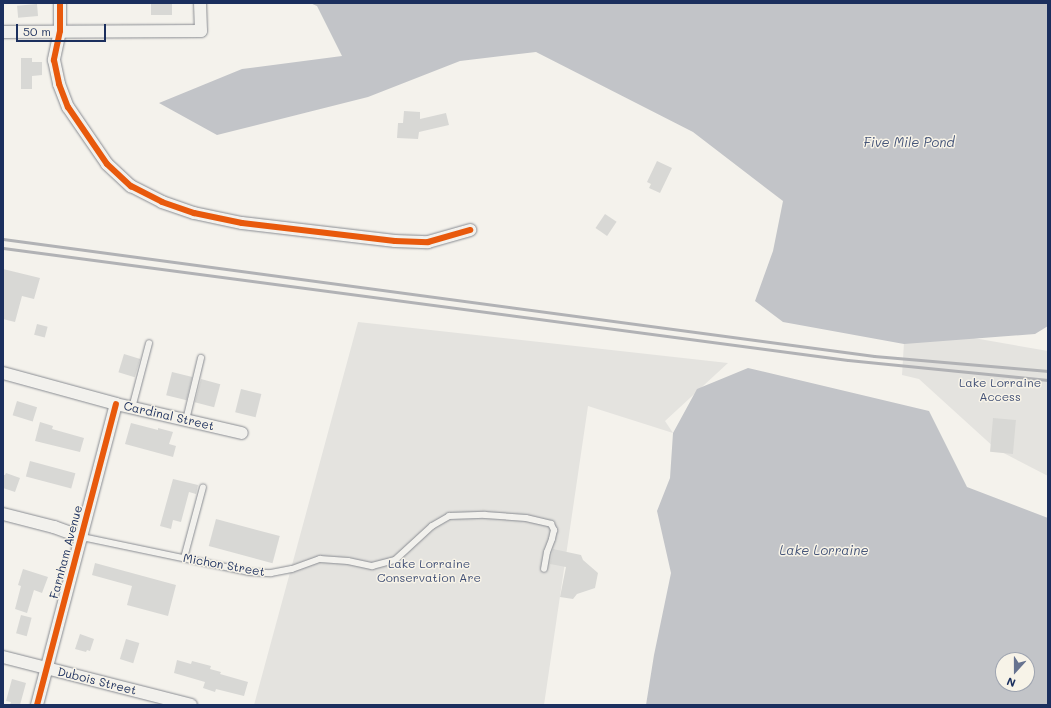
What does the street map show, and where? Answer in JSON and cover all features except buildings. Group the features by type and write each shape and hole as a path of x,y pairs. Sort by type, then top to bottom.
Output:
{"street":[{"path":"60,3 60,31 54,60 59,84 68,107 107,164 131,186 162,202 194,213 242,222 395,241 428,242 470,230"},
{"path":"3,32 201,31 200,3"},
{"name":"Cardinal Street","path":"3,373 116,404 242,433"},
{"name":"Farnham Avenue","path":"36,705 82,537 116,404"},
{"name":"Michon Street","path":"3,514 54,527 82,537"},
{"name":"Dubois Street","path":"3,657 191,705"}],"lane":[{"path":"132,408 149,343"},
{"path":"186,420 201,358"},
{"path":"184,558 203,487"},
{"name":"Michon Street","path":"82,537 249,572 271,573 292,569 320,559 348,560 372,566 395,560 432,526 449,516 468,514 526,518 551,524 554,530 547,552 544,569"}],"green space":[{"name":"Lake Lorraine Conservation Are","path":"358,322 728,363 665,421 673,433 588,406 544,705 254,705"},
{"name":"Lake Lorraine Access","path":"905,326 1048,351 1048,476 996,449 919,379 902,375"}],"water":[{"name":"Five Mile Pond","path":"310,3 1048,3 1048,326 1035,334 904,344 783,322 755,301 773,251 783,201 693,132 536,52 460,61 368,97 217,135 159,103 242,69 342,56 317,6"},
{"name":"Lake Lorraine","path":"748,368 929,411 967,487 1048,518 1048,705 646,705 654,655 671,573 657,511 670,478 673,433 697,389"}],"railway":[{"path":"3,239 874,356 1048,371"},
{"path":"3,248 848,360 1048,380"}],"cycle path":[{"path":"60,3 60,31 54,60 59,84 68,107 107,164 131,186 162,202 194,213 242,223 395,241 428,242 470,230"},
{"path":"37,705 116,404"}]}
